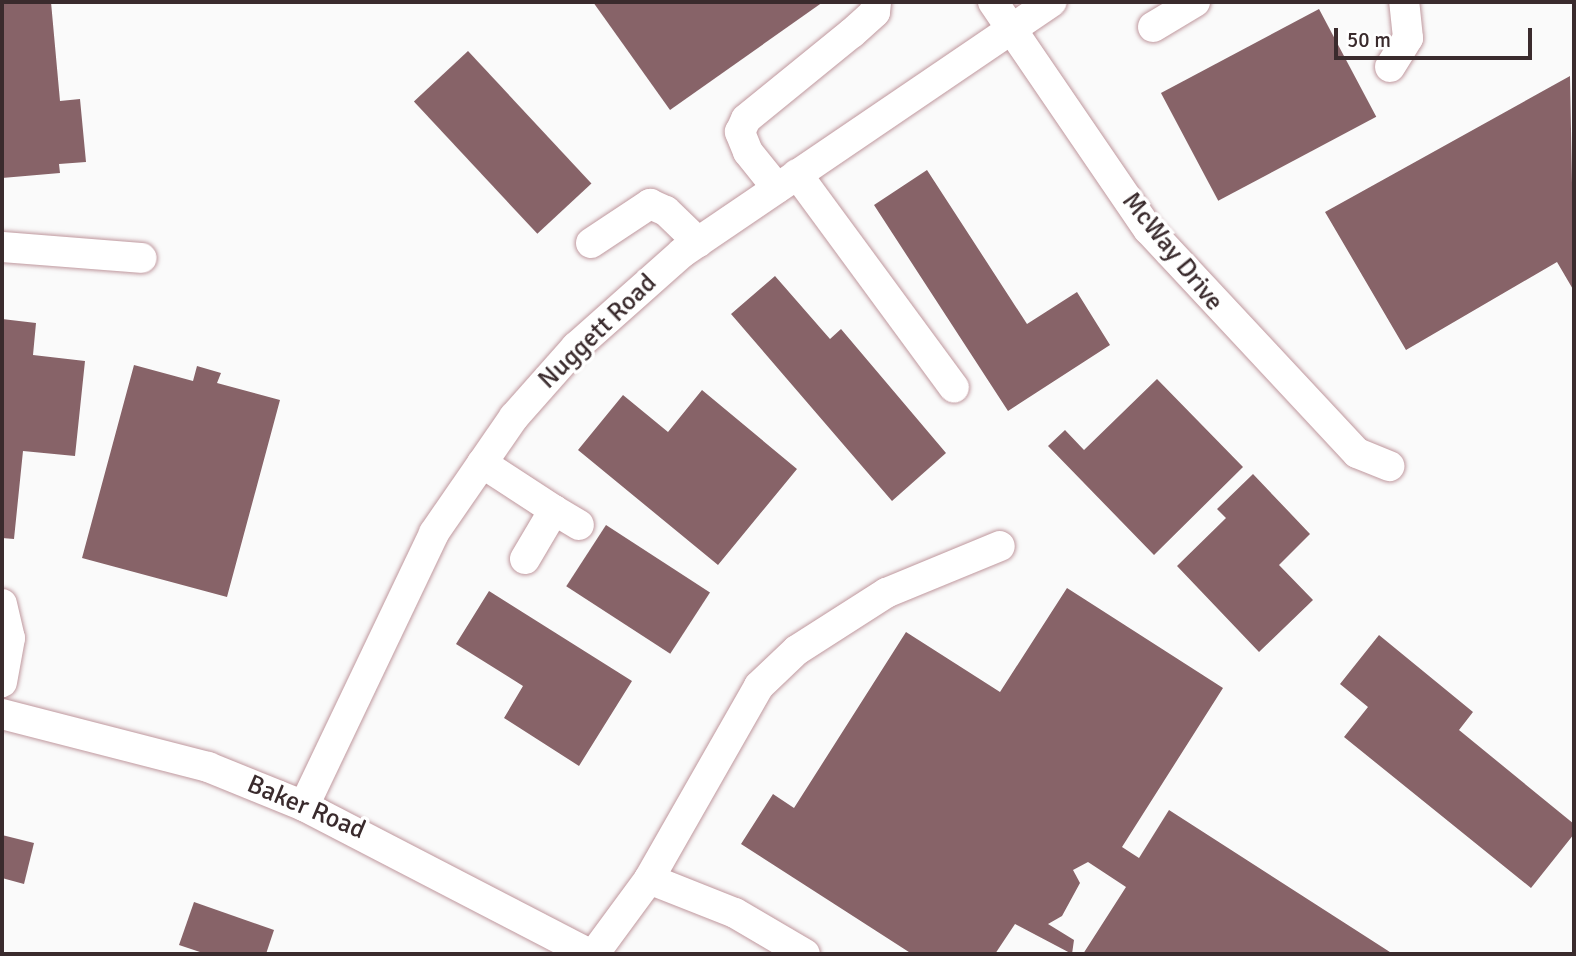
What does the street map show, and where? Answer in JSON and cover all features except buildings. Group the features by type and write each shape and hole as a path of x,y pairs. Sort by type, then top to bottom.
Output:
{"street":[{"path":"876,2 874,12 746,119 740,132 748,152 787,181 954,388"},
{"name":"McWay Drive","path":"993,2 1157,240 1357,453 1389,467"},
{"name":"Nuggett Road","path":"304,806 434,533 482,463 576,347 698,242 1052,2"},
{"path":"1153,27 1195,2"},
{"path":"1390,67 1408,38 1404,2"},
{"path":"591,243 650,204 698,242"},
{"path":"2,247 142,258"},
{"path":"482,463 567,517 525,559"},
{"path":"592,954 649,879 759,686 797,650 887,593 1000,546"},
{"path":"2,604 10,638 2,682"},
{"name":"Baker Road","path":"2,714 208,767 304,806 592,954"},
{"path":"649,879 735,913 805,954"}]}
